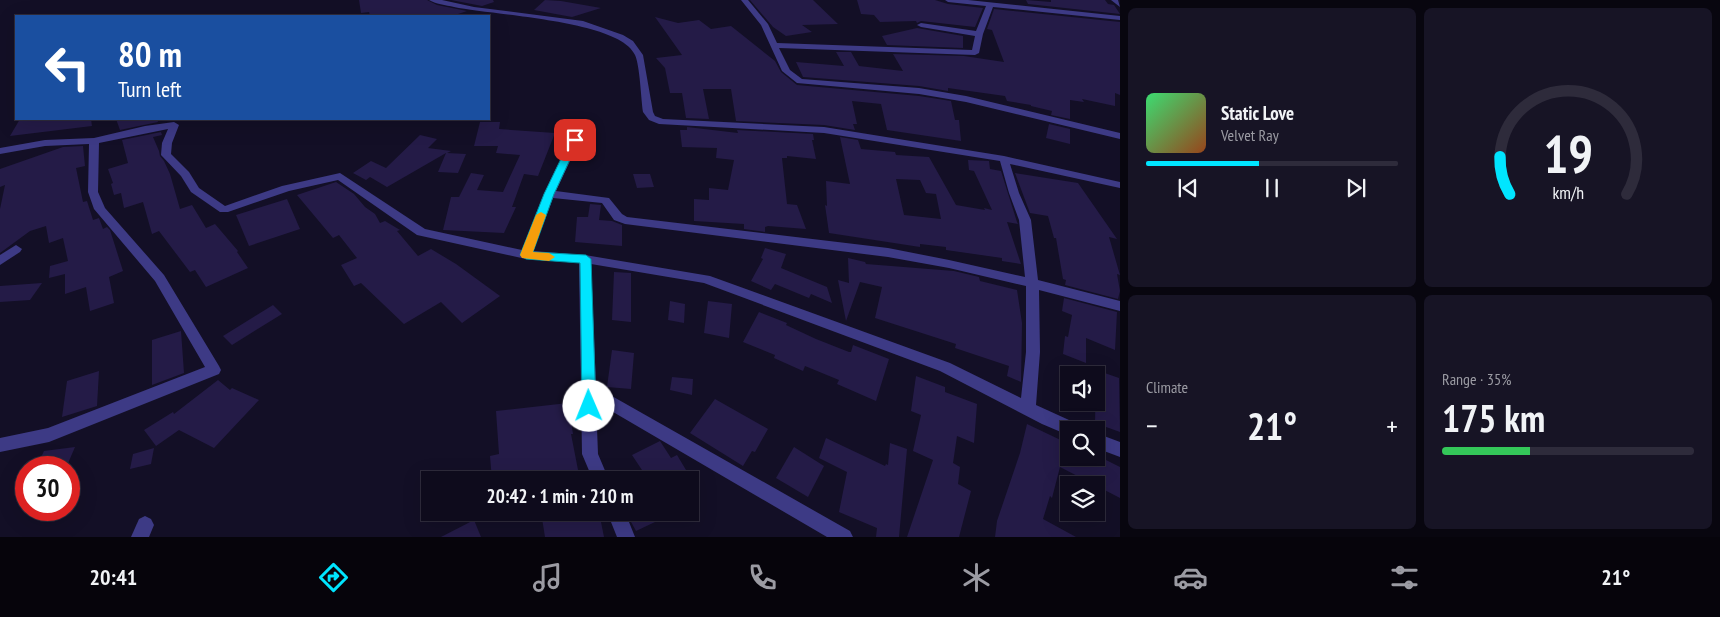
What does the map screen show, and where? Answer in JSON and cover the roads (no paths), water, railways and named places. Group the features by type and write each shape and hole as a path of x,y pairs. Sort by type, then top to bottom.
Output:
{"street":[{"path":"432,0 474,10 584,23 630,42 639,54 648,112 652,118 662,122 824,130 1004,159 1120,184"},
{"path":"744,0 764,24 786,71 800,81 919,91 966,99 1120,136"},
{"path":"948,0 1120,18"},
{"path":"1114,0 1120,5"},
{"path":"774,45 975,53 979,34 990,5"},
{"path":"921,25 979,34"},
{"path":"0,151 45,143 94,141 145,128 174,126 167,143 166,155 185,174 195,190 224,210 286,188 340,176 421,232 526,255 586,259 706,279 945,366 1060,423"},
{"path":"526,255 549,194 579,131"},
{"path":"0,445 49,435 214,370 160,278 100,209 93,192 94,141"},
{"path":"1004,159 1014,193 1026,220 1032,284 1033,352 1028,408"},
{"path":"549,194 606,200 618,217 625,220 675,228 786,239 925,259 1120,306"},
{"path":"0,262 16,249"},
{"path":"586,259 590,454 597,471"},
{"path":"588,390 844,537"},
{"path":"1105,444 1120,450"},
{"path":"620,521 626,537"}]}
